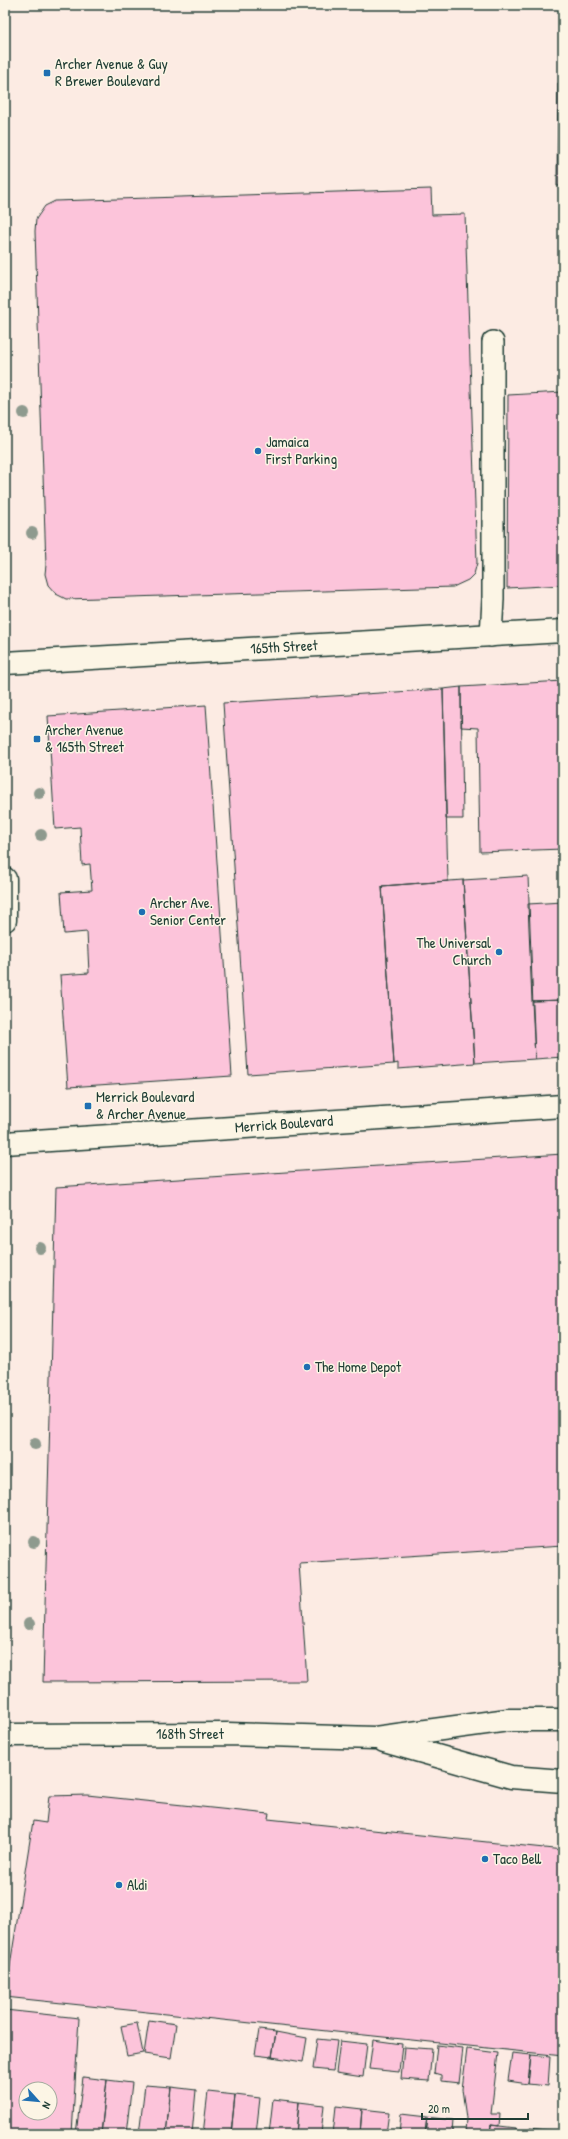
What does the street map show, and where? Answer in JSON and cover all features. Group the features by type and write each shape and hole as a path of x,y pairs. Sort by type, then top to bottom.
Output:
{"main road":[{"name":"165th Street","path":"5,663 563,631"},
{"path":"5,879 5,920"},
{"name":"Merrick Boulevard","path":"5,1143 563,1106"},
{"name":"168th Street","path":"5,1735 228,1734 375,1738 508,1720 563,1720"},
{"name":"168th Street","path":"375,1738 511,1777 563,1781"}],"lane":[{"path":"490,636 493,599 493,342"}],"building":[{"path":"558,83 563,83 563,186 557,186"},
{"name":"Jamaica First Parking","path":"431,189 432,215 465,214 477,563 474,574 468,580 453,587 66,599 56,594 48,585 45,574 46,565 35,231 36,219 45,206 55,201"},
{"path":"563,392 563,585 507,588 508,395"},
{"path":"563,681 563,849 480,852 478,728 461,727 461,687"},
{"path":"461,687 463,819 446,819 443,689"},
{"path":"443,689 448,881 382,886 394,1064 248,1074 223,703"},
{"name":"Archer Ave. Senior Center","path":"206,705 232,1076 68,1087 60,975 89,973 87,932 64,934 61,892 92,890 90,864 82,865 80,827 55,829 48,716"},
{"name":"The Universal Church","path":"528,876 535,1059 475,1063 463,880"},
{"path":"463,880 475,1063 398,1069 398,1063 394,1064 382,886"},
{"path":"563,902 563,1000 532,1001 528,904"},
{"path":"563,1000 563,1057 535,1059 532,1001"},
{"name":"The Home Depot","path":"563,1154 563,1546 299,1563 307,1681 43,1682 56,1187"},
{"path":"87,1795 269,1814 268,1819 563,1850 563,2056 5,1997 33,1821 46,1823 49,1796"},
{"path":"5,2010 79,2018 72,2134 5,2134"},
{"path":"149,2020 176,2024 171,2058 144,2054"},
{"path":"137,2023 143,2053 127,2056 121,2026"},
{"path":"259,2030 276,2032 272,2057 255,2055"},
{"path":"276,2032 307,2038 303,2062 272,2057"},
{"path":"317,2039 337,2041 333,2071 313,2069"},
{"path":"373,2040 402,2044 399,2072 369,2069"},
{"path":"340,2041 367,2044 363,2077 336,2073"},
{"path":"437,2045 463,2048 459,2083 441,2081 441,2075 434,2073"},
{"path":"404,2047 432,2049 429,2081 401,2079"},
{"path":"467,2049 498,2053 491,2114 500,2114 499,2126 491,2125 490,2134 465,2134 466,2118 462,2089"},
{"path":"512,2053 531,2055 528,2084 508,2081"},
{"path":"531,2055 550,2057 548,2086 528,2084"},
{"path":"83,2077 107,2080 101,2134 76,2134"},
{"path":"107,2080 132,2083 126,2134 101,2134"},
{"path":"145,2085 171,2087 166,2134 139,2134"},
{"path":"171,2087 196,2090 192,2134 166,2134"},
{"path":"208,2092 235,2095 231,2134 203,2134"},
{"path":"235,2095 260,2098 256,2134 231,2134"},
{"path":"273,2099 299,2102 296,2134 269,2134"},
{"path":"299,2102 324,2105 321,2134 296,2134"},
{"path":"336,2106 362,2109 360,2134 333,2134"},
{"path":"362,2109 389,2112 386,2134 360,2134"},
{"path":"401,2114 427,2117 425,2134 399,2134"},
{"path":"427,2117 453,2120 452,2134 425,2134"},
{"path":"491,2125 516,2128 516,2134 490,2134"},
{"path":"530,2128 555,2131 555,2134 529,2134"},
{"path":"555,2131 563,2132 563,2134 555,2134"}],"place":[{"name":"Archer Avenue & Guy R Brewer Boulevard","path":"47,73"},
{"name":"Jamaica First Parking","path":"258,451"},
{"name":"Archer Avenue & 165th Street","path":"37,739"},
{"name":"Archer Ave. Senior Center","path":"142,912"},
{"name":"The Universal Church","path":"499,952"},
{"name":"Merrick Boulevard & Archer Avenue","path":"88,1106"},
{"name":"The Home Depot","path":"307,1367"},
{"name":"Taco Bell","path":"485,1859"},
{"name":"Aldi","path":"119,1885"}]}
